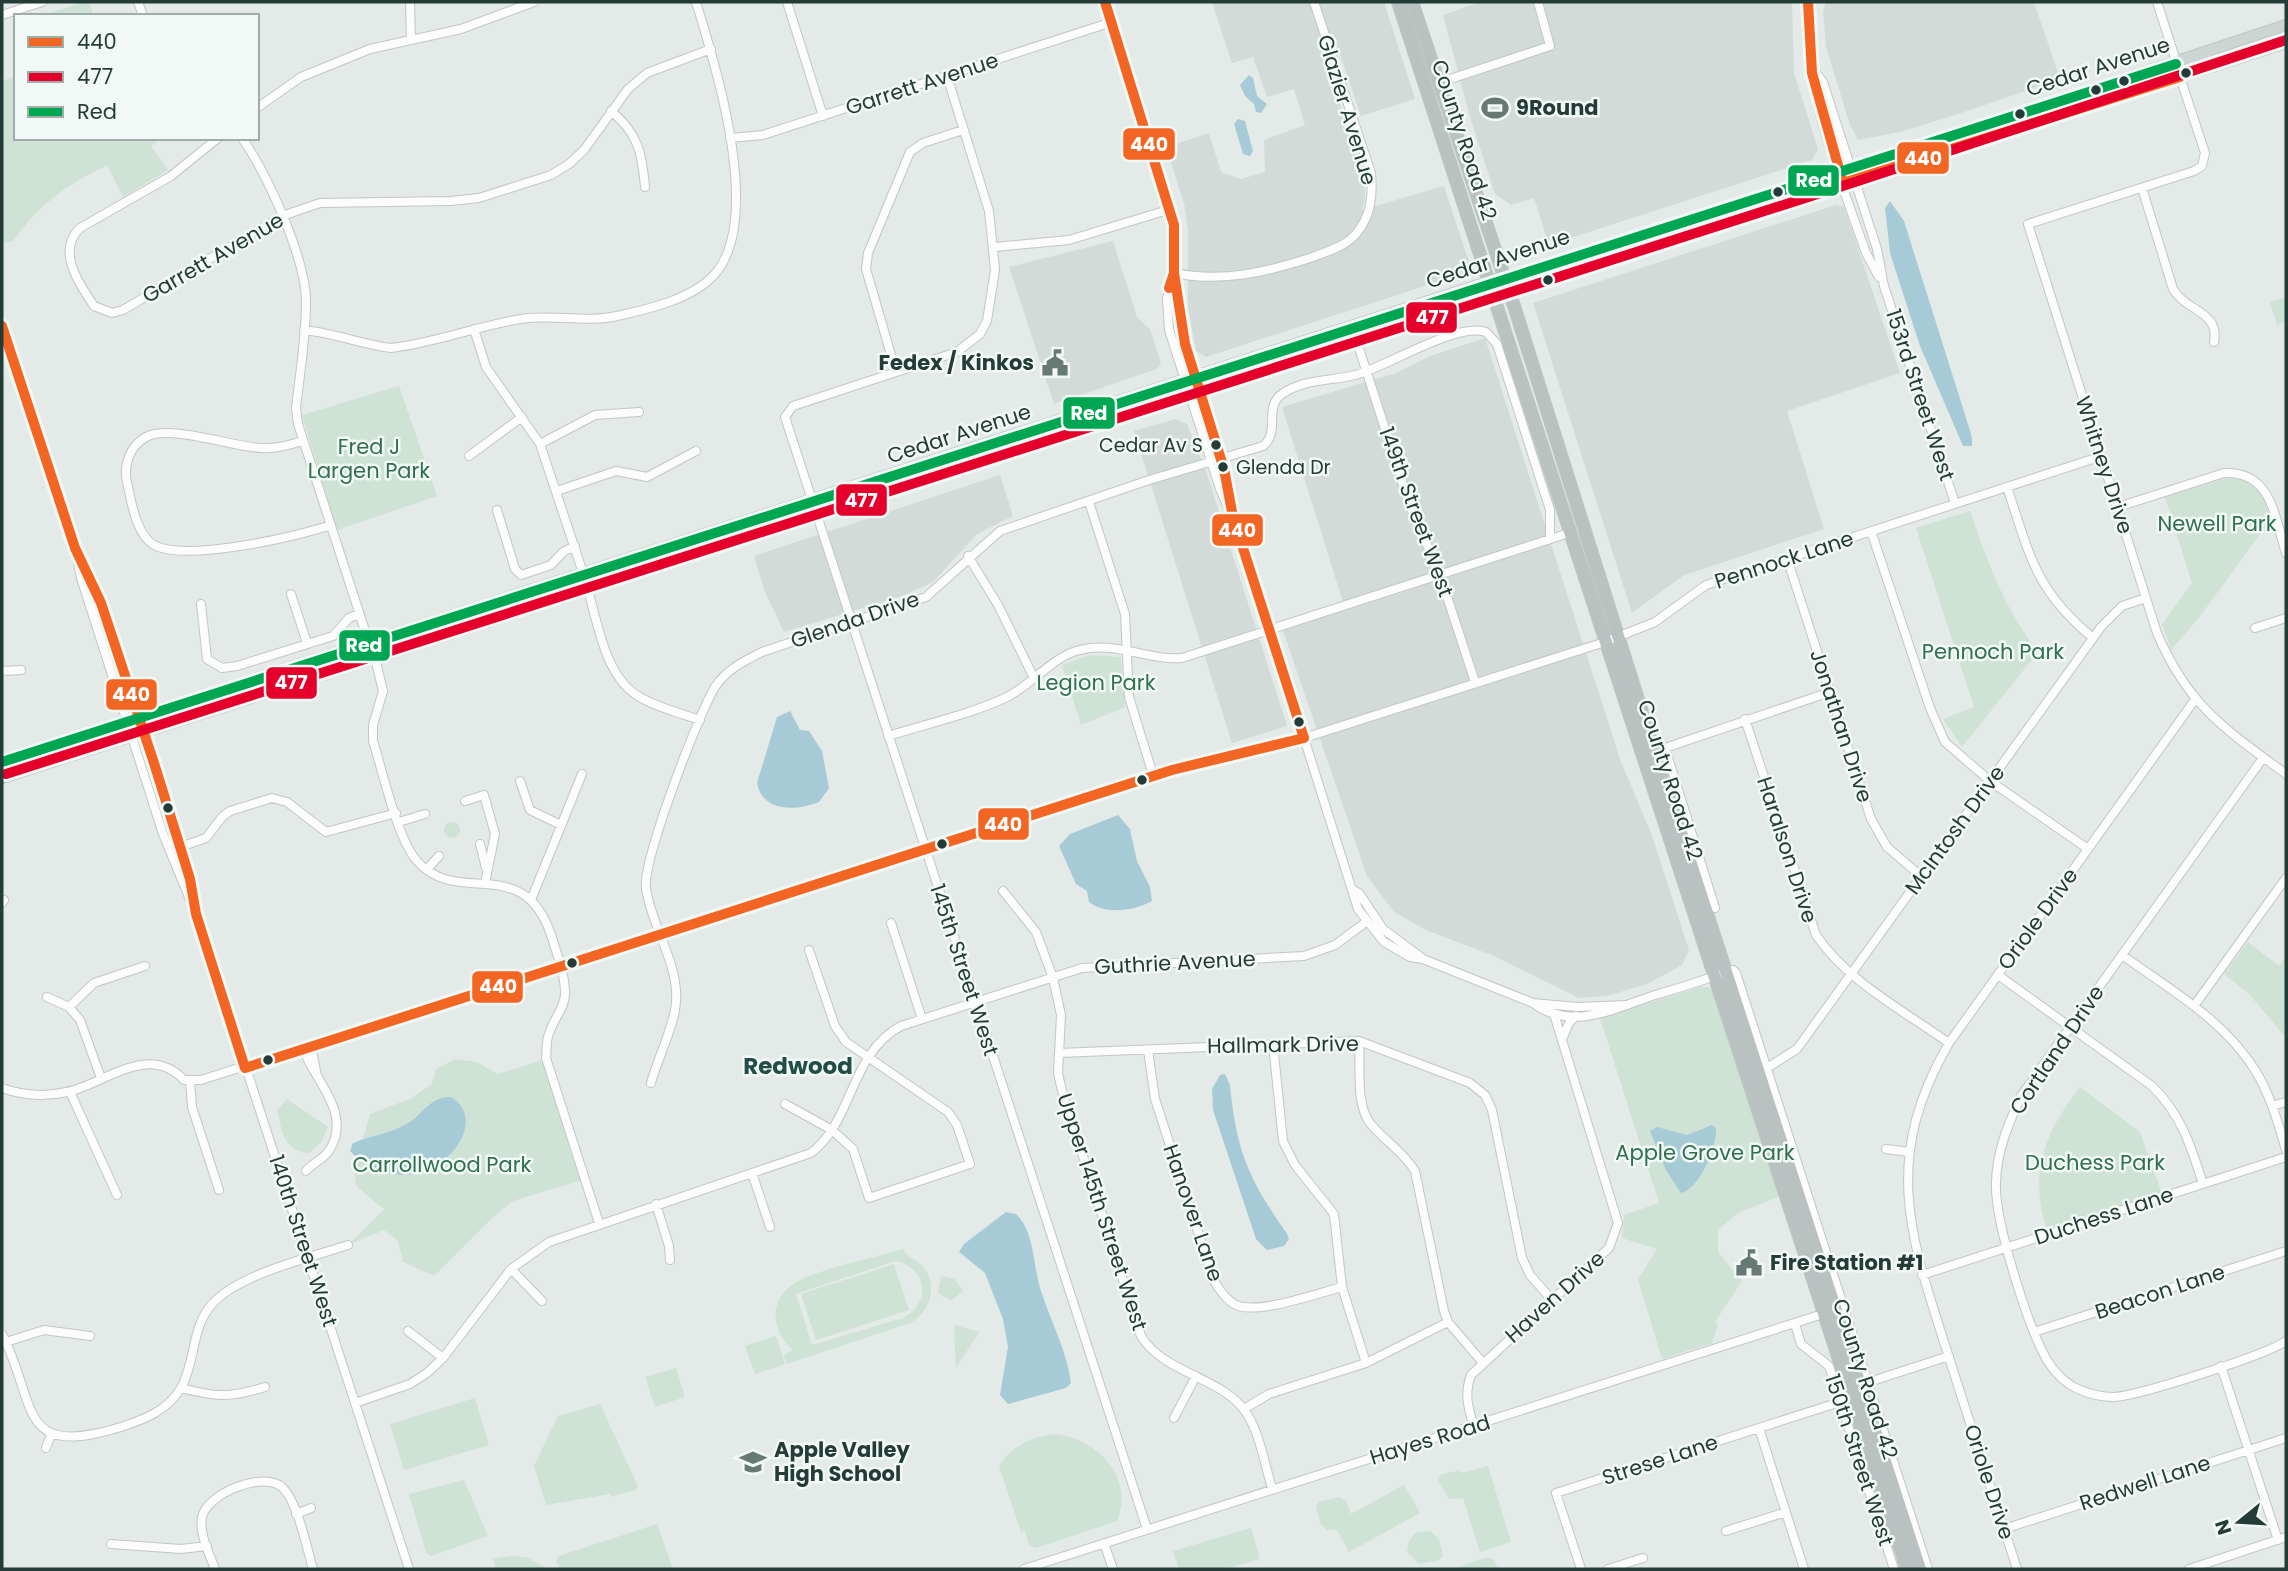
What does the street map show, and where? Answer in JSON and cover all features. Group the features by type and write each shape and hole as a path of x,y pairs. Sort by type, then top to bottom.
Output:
{"highway":[{"name":"County Road 42","path":"1398,2 1572,532 1714,977 1830,1312 1865,1384 1920,1569"},
{"name":"County Road 42","path":"1412,2 1509,292 1727,971 1907,1569"},
{"name":"Cedar Avenue","path":"2,761 1504,278"},
{"name":"Cedar Avenue","path":"2,777 1509,292"},
{"path":"375,658 386,646 415,636 449,617"},
{"path":"311,678 326,667 359,655 369,643"}],"main road":[{"name":"Cedar Avenue","path":"1509,292 2286,25"},
{"path":"2180,77 2185,68 2242,40"},
{"name":"Cedar Avenue","path":"1504,278 2101,102 2286,43"},
{"path":"2101,102 2109,92 2172,70 2176,61"}],"street":[{"path":"2,15 42,2"},
{"path":"410,2 411,40"},
{"path":"259,106 301,77 370,49 461,29 534,2"},
{"path":"304,330 333,333 370,345 391,348 524,319 616,316 680,297 703,285 724,261 735,233 730,138 723,92 696,2"},
{"path":"787,2 823,116"},
{"path":"1105,2 1171,209 1175,238 1174,272 1167,298 1168,330 1221,459 1233,517"},
{"name":"Glazier Avenue","path":"1174,272 1239,277 1268,272 1339,248 1355,235 1367,216 1373,195 1371,173 1314,2"},
{"path":"1438,83 1550,46 1538,2"},
{"name":"153rd Street West","path":"1808,2 1806,23 1812,68 1823,82 1847,176 1877,249 1884,286 1955,503"},
{"path":"2157,2 2176,61"},
{"name":"Garrett Avenue","path":"730,138 763,135 1112,22"},
{"name":"Garrett Avenue","path":"216,140 171,176 71,237 68,257 89,299 102,312 123,310 282,216 320,203 451,201 506,191 551,175 569,164 584,149 628,89 647,73 711,49"},
{"path":"947,76 989,211 995,247 992,307 987,321 973,341 957,352 896,372 867,283 868,253 910,152 923,143 963,130"},
{"name":"Whitney Drive","path":"2180,77 2204,149 2204,162 2194,172 2028,224 2146,598 2172,669 2194,701 2218,724 2286,774"},
{"path":"611,111 627,124 638,139 645,187"},
{"path":"243,140 282,216 304,283 304,330 296,408 303,441 369,643"},
{"path":"2142,188 2174,289 2180,301 2208,317 2214,329 2214,342"},
{"path":"995,247 1069,240 1171,209"},
{"path":"1174,272 1179,290 1182,335 1190,381 1210,462 1233,517 1353,890 1353,898 1366,922 1389,945 1410,957 1423,959 1554,1014 1626,1005"},
{"name":"140th Street West","path":"2,326 75,548 99,597 163,834 196,914 409,1569"},
{"path":"474,329 486,367 540,444 583,573"},
{"path":"1367,372 1410,351 1471,330 1486,332 1497,344 1550,510 1550,539"},
{"name":"149th Street West","path":"1357,342 1410,506 1440,575 1475,682"},
{"name":"145th Street West","path":"896,372 793,406 787,411 786,421 1147,1529"},
{"name":"Glenda Drive","path":"651,1083 677,1001 675,982 649,903 646,870 699,720 716,686 741,662 761,652 926,597 945,583 968,556 1000,531 1267,443 1274,428 1274,404 1284,392 1327,379 1367,372"},
{"path":"540,444 595,415 639,412"},
{"path":"469,456 522,417"},
{"path":"303,441 261,448 155,434 145,437 131,451 125,469 127,480 146,537 153,544 173,550 266,544 331,526"},
{"path":"557,491 616,471 647,477 696,451"},
{"name":"Pennock Lane","path":"190,1080 201,1080 246,1068 1208,759 1304,738 1605,642 1655,622 1706,585 2102,456"},
{"path":"2118,507 2224,473 2238,472 2261,485 2268,496 2286,553"},
{"path":"2007,487 2042,584 2064,614 2093,638"},
{"path":"1089,502 1125,614 1129,697 1154,777"},
{"path":"498,510 515,569 522,575 551,565 575,546"},
{"path":"1871,531 1938,730 1955,753 2088,849"},
{"path":"888,736 1004,699 1057,660 1076,651 1093,648 1127,649 1182,658 1572,532"},
{"path":"968,556 998,605 1034,678"},
{"name":"Jonathan Drive","path":"1787,558 1877,832 1887,848 1922,877"},
{"path":"587,587 610,660 623,683 643,698 699,720"},
{"path":"291,594 307,643"},
{"name":"McIntosh Drive","path":"1767,1068 1797,1049 2093,638 2122,606 2146,598"},
{"path":"201,604 207,659 213,665 237,666 333,636 349,618 359,614"},
{"path":"2255,628 2286,618"},
{"path":"375,658 383,691 373,725 373,741 409,849 427,869 444,879 508,886 531,900 547,921 561,966 566,995 548,1037 546,1058 599,1223"},
{"path":"2,671 21,670"},
{"path":"1715,908 1665,748 1830,692"},
{"name":"Oriole Drive","path":"2017,1569 1922,1275 1908,1213 1909,1152 1923,1094 1949,1043 2194,701"},
{"name":"140th Street West","path":"132,718 180,847 196,914"},
{"name":"Haralson Drive","path":"1745,719 1811,925 1829,955 1949,1043"},
{"name":"Cortland Drive","path":"2263,758 2021,1096 2004,1133 1996,1185 1998,1212 2007,1247 2034,1332 2057,1374 2075,1388 2098,1396 2130,1395 2286,1342"},
{"path":"531,900 582,774"},
{"path":"520,781 532,812 561,825"},
{"path":"465,802 484,795 494,825 485,883"},
{"path":"180,847 203,840 230,811 272,798 287,802 326,832 425,814"},
{"path":"480,844 488,872"},
{"path":"427,869 439,856"},
{"path":"2194,1006 2286,878"},
{"path":"1353,890 1359,893 1383,929 1423,959"},
{"name":"Upper 145th Street West","path":"1003,891 1036,932 1053,978 1061,1015 1059,1053 1062,1091 1142,1336 1156,1354 1229,1394 1244,1409"},
{"name":"Guthrie Avenue","path":"355,1403 410,1384 427,1373 443,1358 511,1269 549,1242 811,1153 823,1144 832,1130 867,1056 888,1033 975,1002 1101,965 1304,956 1335,945 1366,922"},
{"path":"891,923 922,1019"},
{"path":"785,1104 832,1130 853,1149 869,1198 970,1164 957,1125 948,1112 846,1042 835,1026 809,950"},
{"path":"2122,955 2194,1006 2218,1025 2239,1047 2256,1072 2272,1106 2286,1150"},
{"path":"69,1007 94,983 145,966"},
{"name":"150th Street West","path":"1727,971 1733,970 1736,973 1865,1384 1928,1569"},
{"path":"1533,1003 1576,1016 1603,1014 1727,971"},
{"path":"1998,975 2152,1086 2169,1102 2185,1128 2203,1184"},
{"path":"47,998 69,1007 80,1020 101,1078"},
{"name":"Haven Drive","path":"1474,1427 1466,1402 1466,1389 1471,1375 1609,1248 1618,1223 1554,1014"},
{"path":"1563,1037 1569,1023 1576,1016"},
{"path":"1359,1041 1363,1111 1370,1123 1407,1158 1415,1171 1448,1322 1483,1363"},
{"name":"Hallmark Drive","path":"1059,1053 1359,1041 1470,1083 1485,1096 1492,1110 1522,1258 1530,1275 1552,1300"},
{"path":"1273,1044 1283,1140 1295,1166 1334,1214 1342,1287 1366,1363"},
{"path":"306,1171 328,1152 338,1130 330,1096 317,1076 307,1048"},
{"name":"Hanover Lane","path":"1148,1050 1155,1099 1214,1281 1221,1293 1237,1305 1254,1308 1342,1287"},
{"path":"2,1088 39,1097 70,1092 139,1064 174,1070 184,1080 190,1080 192,1107 219,1190"},
{"path":"70,1092 117,1195"},
{"path":"2272,1106 2286,1102"},
{"path":"1886,1149 1909,1152"},
{"name":"Duchess Lane","path":"1922,1275 2286,1157"},
{"path":"752,1173 770,1227"},
{"path":"656,1204 669,1246 670,1261"},
{"path":"90,1336 44,1330 4,1338 29,1410 51,1435 88,1437 144,1420 161,1411 181,1388 198,1327 213,1302 236,1285 348,1245"},
{"name":"Beacon Lane","path":"2034,1332 2286,1251"},
{"path":"511,1269 541,1301"},
{"name":"Hayes Road","path":"1024,1569 1830,1312"},
{"path":"1272,1488 1244,1409 1269,1394 1366,1363 1448,1322"},
{"name":"150th Street West","path":"1795,1324 1801,1344 1829,1366 1894,1569"},
{"path":"408,1331 443,1358"},
{"path":"1865,1384 1949,1356"},
{"path":"2190,1569 2282,1538 2248,1450 2221,1366"},
{"path":"1174,1418 1196,1376"},
{"path":"181,1388 211,1396 232,1397 265,1387"},
{"name":"Strese Lane","path":"1581,1569 1556,1493 1840,1402"},
{"path":"1759,1428 1804,1569"},
{"path":"46,1448 51,1435"},
{"name":"Redwell Lane","path":"2004,1529 2286,1438"},
{"path":"215,1569 201,1529 202,1515 209,1502 222,1494 260,1481 272,1481 286,1491 313,1569"},
{"path":"296,1514 311,1508"},
{"path":"1726,1531 1786,1512"},
{"path":"1104,1543 1113,1569"},
{"path":"111,1544 181,1549 207,1546"},
{"path":"1608,1569 1643,1558"}],"shaded area":[{"path":"1212,2 1384,2 1415,99 1361,116 1333,34 1318,39 1364,177 1365,197 1362,210 1444,186 1469,262 1465,273 1206,357 1196,351 1188,307 1188,230 1184,203 1166,147 1209,133 1221,172 1241,179 1265,172 1264,140 1305,125 1294,89 1267,97 1253,57 1232,63"},
{"path":"1480,2 1792,2 1794,73 1818,149 1812,160 1555,243 1547,239 1534,198 1511,205 1495,194 1470,117 1443,15"},
{"path":"1826,2 2034,2 2058,73 2040,86 1964,112 1904,131 1858,140 1850,125 1826,47 1823,11"},
{"path":"1836,205 1844,207 1900,373 1787,411 1824,529 1684,575 1632,613 1533,303"},
{"path":"1113,241 1137,317 1150,329 1161,363 1157,369 1054,404 1009,267"},
{"path":"1485,338 1620,759 1651,833 1689,950 1682,965 1647,984 1607,996 1579,998 1494,956 1426,930 1394,912 1367,876 1280,622 1343,602 1282,407 1396,373 1430,356"},
{"path":"1176,419 1187,424 1208,477 1287,726 1232,743 1134,431"},
{"path":"1000,475 1013,516 977,534 933,582 902,596 784,632 765,592 754,556"}],"green space":[{"path":"89,2 93,14 47,14"},
{"path":"14,77 14,140 158,140 151,146 168,170 123,197 107,165 55,196 23,227 13,241 2,244 2,81"},
{"path":"2286,297 2286,322 2277,325 2270,302"},
{"name":"Fred J Largen Park","path":"399,386 437,496 337,530 302,415"},
{"name":"Newell Park","path":"2230,477 2253,484 2262,496 2271,519 2201,615 2171,650 2162,624 2192,583 2165,497"},
{"name":"Pennoch Park","path":"1970,511 2006,601 2038,652 1962,747 1943,719 1974,707 1916,528"},
{"name":"Legion Park","path":"1090,655 1121,657 1125,707 1081,725 1062,665"},
{"path":"452,822 458,824 458,836 452,838 446,836 444,830 446,824"},
{"path":"2248,942 2279,966 2286,957 2286,1038 2249,994 2224,974"},
{"name":"Apple Grove Park","path":"1708,987 1714,992 1780,1196 1738,1213 1718,1230 1718,1252 1742,1281 1715,1322 1718,1324 1712,1343 1662,1359 1638,1279 1657,1249 1622,1238 1624,1215 1659,1203 1600,1018"},
{"name":"Carrollwood Park","path":"455,1059 477,1062 498,1074 543,1060 582,1180 513,1201 493,1217 434,1276 403,1262 398,1241 384,1230 348,1245 384,1209 356,1186 354,1170 370,1114 412,1098 432,1084 436,1069"},
{"name":"Duchess Park","path":"2080,1087 2140,1132 2162,1194 2047,1231 2039,1191 2043,1155 2057,1122"},
{"path":"287,1099 328,1127 321,1143 309,1153 294,1149 283,1133 277,1110"},
{"path":"903,1249 921,1264 931,1282 930,1298 917,1318 910,1323 787,1364 784,1355 793,1350 781,1335 776,1317 776,1308 784,1292 802,1279 815,1274","holes":["895,1261 914,1270 922,1286 922,1295 912,1312 903,1318 812,1345 796,1294"]},
{"path":"894,1264 909,1310 816,1340 801,1294"},
{"path":"941,1276 955,1279 963,1291 951,1301 938,1293"},
{"path":"954,1325 979,1332 956,1368"},
{"path":"776,1336 785,1364 755,1374 745,1346"},
{"path":"676,1368 685,1397 655,1407 645,1377"},
{"path":"475,1398 489,1445 404,1470 390,1424"},
{"path":"600,1404 638,1486 635,1490 611,1497 610,1494 546,1505 534,1466 558,1416"},
{"path":"1056,1434 1085,1444 1109,1463 1121,1490 1121,1505 1117,1521 1036,1548 1029,1545 1025,1531 1021,1532 999,1466 1023,1443"},
{"path":"1488,1466 1511,1542 1480,1552 1463,1498 1449,1499 1438,1481 1441,1474 1458,1471 1463,1473"},
{"path":"464,1480 488,1536 431,1556 426,1553 409,1494"},
{"path":"1404,1485 1420,1513 1349,1552 1337,1530 1327,1530 1320,1523 1316,1506 1319,1502 1339,1497 1346,1501 1351,1514"},
{"path":"657,1524 673,1569 559,1569 556,1561 559,1556"},
{"path":"1251,1528 1260,1559 1225,1569 1179,1569 1173,1551"},
{"path":"1430,1531 1439,1539 1443,1556 1439,1560 1419,1564 1407,1551 1409,1541 1415,1533"},
{"path":"526,1557 548,1569 496,1569 493,1559"},
{"path":"1488,1557 1494,1560 1498,1569 1452,1569"}],"water":[{"path":"1249,75 1253,78 1257,96 1267,104 1261,113 1256,112 1254,104 1245,96 1240,85"},
{"path":"1238,119 1245,121 1253,151 1250,156 1243,154 1234,124"},
{"path":"1890,201 1904,221 1972,437 1972,446 1963,446 1920,346 1890,253 1885,208"},
{"path":"790,711 800,730 809,731 822,751 829,788 819,802 791,808 773,805 766,800 757,783 777,717"},
{"path":"1118,815 1130,829 1137,861 1150,887 1152,901 1128,909 1111,910 1089,902 1087,891 1076,884 1059,846 1070,834"},
{"path":"1225,1074 1230,1085 1236,1128 1246,1163 1262,1196 1286,1232 1289,1239 1284,1246 1267,1250 1256,1239 1213,1110 1212,1089 1220,1075"},
{"path":"451,1097 463,1110 465,1127 458,1144 444,1160 424,1171 401,1175 375,1169 350,1151 353,1143 403,1126 433,1102"},
{"path":"1712,1125 1716,1128 1716,1136 1706,1166 1695,1183 1681,1193 1666,1170 1650,1131 1657,1127 1687,1135"},
{"path":"1006,1212 1016,1214 1027,1230 1038,1282 1062,1348 1071,1383 1066,1388 1008,1404 1000,1395 1008,1347 1003,1319 985,1273 959,1252 964,1244"}],"transit line":[{"name":"440","path":"1105,2 1174,225 1174,273 1169,288"},
{"name":"440","path":"1808,2 1812,73 1843,183 2180,77"},
{"name":"477","path":"6,774 1855,182 2286,40"},
{"name":"Red","path":"2,762 2176,64"},
{"name":"440","path":"245,1068 1172,770 1304,738 1233,517 1224,469 1185,344 1174,273"},
{"name":"440","path":"2,326 75,548 101,603 154,763 190,879 196,914 245,1068"}],"place":[{"name":"9Round","path":"1495,108"},
{"name":"Fedex / Kinkos","path":"1055,363"},
{"name":"Cedar Av S","path":"1216,445"},
{"name":"Glenda Dr","path":"1223,467"},
{"name":"Fire Station #1","path":"1749,1263"},
{"name":"Apple Valley High School","path":"753,1462"}],"district":[{"name":"Redwood","path":"798,1066"}]}
